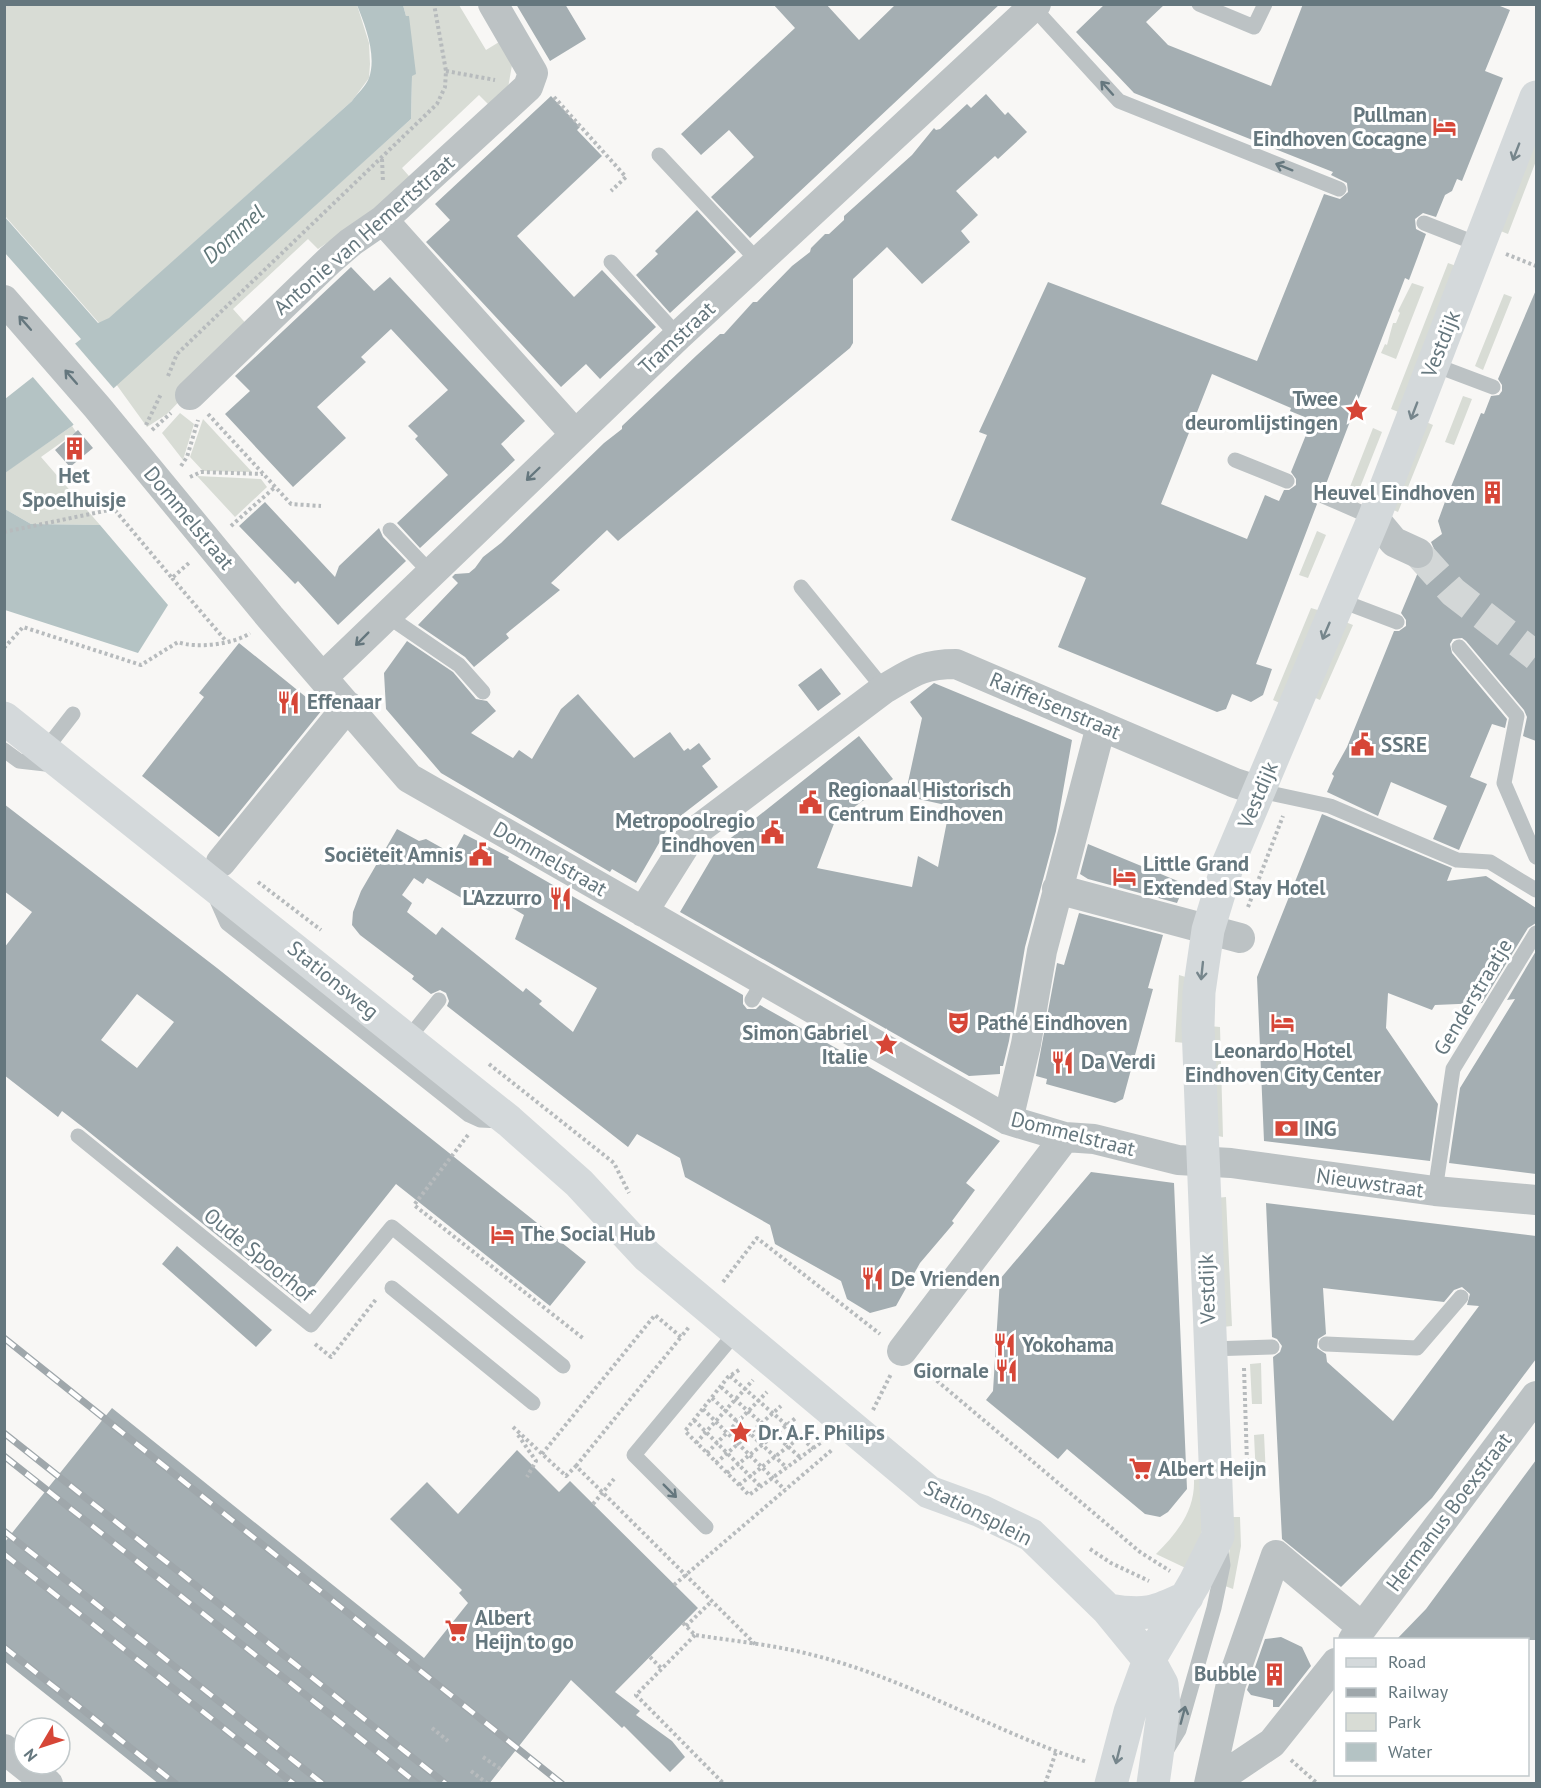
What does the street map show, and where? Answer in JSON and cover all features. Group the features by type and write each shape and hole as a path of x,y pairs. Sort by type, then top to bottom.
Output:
{"street":[{"path":"493,4 530,80"},
{"name":"Tramstraat","path":"323,677 678,336 1035,6"},
{"name":"Antonie van Hemertstraat","path":"180,394 351,242 383,220 530,80"},
{"name":"Vestdijk","path":"1111,1784 1125,1726 1149,1660 1187,1597 1218,1536 1198,1026 1199,993 1208,930 1228,864 1374,518 1536,97"},
{"path":"383,220 575,434"},
{"name":"Dommelstraat","path":"4,300 97,407 270,617 409,778 643,912 757,991 1008,1120 1065,1137 1094,1139 1178,1160 1203,1162"},
{"path":"1374,518 1394,543 1418,553"},
{"name":"Raiffeisenstraat","path":"643,912 692,834 884,689 916,670 932,664 956,664 1260,791"},
{"path":"220,863 348,706"},
{"name":"Stationsweg","path":"4,718 55,758 220,863 494,1121 579,1183 647,1256"},
{"path":"1008,1120 1026,1044 1042,951 1101,726"},
{"path":"1057,889 1240,938"},
{"path":"902,1351 1065,1137"},
{"name":"Nieuwstraat","path":"1203,1162 1231,1163 1435,1191 1536,1200"},
{"name":"Stationsplein","path":"647,1256 715,1293 737,1331 839,1433 929,1492 981,1511 1031,1535 1108,1610 1149,1660 1158,1674 1164,1695 1155,1775"},
{"name":"Hermanus Boexstraat","path":"1357,1633 1536,1396"},
{"path":"1204,1782 1231,1684 1276,1555 1357,1633"},
{"path":"1108,1610 1138,1615 1160,1611 1187,1597"},
{"path":"1204,1782 1272,1743 1334,1664"},
{"path":"4,1749 48,1784"}],"lane":[{"path":"1199,4 1254,27 1264,4"},
{"path":"1035,6 1119,100 1338,189"},
{"path":"659,155 760,262"},
{"path":"1424,223 1480,245"},
{"path":"611,262 678,336"},
{"path":"1432,364 1493,387"},
{"path":"1235,460 1287,482"},
{"path":"1321,495 1374,518"},
{"path":"390,530 430,572"},
{"path":"801,587 884,689"},
{"path":"1339,600 1397,622"},
{"path":"386,615 459,665 483,692"},
{"path":"1459,647 1517,716 1504,783 1536,857"},
{"path":"4,750 19,761 55,758 73,714"},
{"name":"Raiffeisenstraat","path":"1260,791 1330,806 1457,860 1490,861 1536,890"},
{"path":"220,863 227,922 469,1115 494,1121"},
{"name":"Genderstraatje","path":"1435,1191 1453,1069 1536,933"},
{"path":"407,1040 439,1000"},
{"name":"Oude Spoorhof","path":"78,1136 311,1325 392,1227 562,1366"},
{"path":"392,1288 532,1403"},
{"path":"1326,1344 1417,1348 1461,1297"},
{"path":"705,1527 634,1455 737,1331"},
{"path":"1210,1349 1272,1347"},
{"name":"Vestdijk","path":"1155,1775 1179,1730 1214,1608 1223,1565 1218,1536"}],"path":[{"path":"165,489 187,457 177,354 437,104 445,87 446,71 434,4"},
{"path":"446,71 530,80 626,177 611,191"},
{"path":"131,449 180,394"},
{"path":"131,449 154,411 180,394"},
{"path":"180,394 291,504 321,506"},
{"path":"165,489 201,472 263,474"},
{"path":"172,578 275,487"},
{"path":"4,532 92,516 114,509 227,642"},
{"path":"4,648 23,627 141,664 178,642 186,645 227,642 246,635 270,617"},
{"path":"494,1121 414,1205 584,1339"},
{"path":"527,1477 536,1461 513,1428 566,1476 681,1336 757,1238 902,1351 1140,1552"},
{"path":"542,1454 655,1315 681,1336"},
{"path":"707,1453 770,1389 748,1370 742,1369 730,1376 685,1431 748,1495 874,1409 902,1351"},
{"path":"730,1376 814,1449"},
{"path":"696,1443 756,1377"},
{"path":"721,1387 802,1459"},
{"path":"712,1398 787,1468"},
{"path":"716,1463 785,1402"},
{"path":"793,1408 807,1420"},
{"path":"703,1409 785,1490"},
{"path":"727,1473 800,1414"},
{"path":"694,1420 761,1487"},
{"path":"739,1485 813,1426"},
{"path":"674,1585 785,1490 839,1433"},
{"path":"576,1466 756,1645"},
{"path":"593,1504 614,1479"},
{"path":"712,1601 684,1625 696,1635 814,1655 929,1695 1056,1752 1046,1784"},
{"path":"696,1635 636,1695 724,1784"},
{"path":"650,1657 662,1669"},
{"path":"432,1728 448,1741"},
{"path":"483,1756 502,1770"},
{"path":"471,1771 488,1784"}],"green space":[{"path":"4,5 357,5 369,43 369,78 352,101 109,319 99,323 5,216"},
{"path":"403,5 459,5 486,50 504,39 516,42 508,88 490,106 479,95 402,168 415,183 318,249 308,239 233,309 250,328 167,414 147,427 116,384 411,119 412,76 408,16 406,16"},
{"path":"1536,132 1536,161 1508,234 1498,230"},
{"path":"1448,263 1459,267 1401,413 1391,409"},
{"path":"1412,283 1424,287 1396,359 1381,353 1385,344 1387,345 1393,323 1396,323 1400,313 1398,311"},
{"path":"1504,294 1512,297 1483,370 1475,366"},
{"path":"1463,396 1472,399 1454,445 1445,442"},
{"path":"180,413 194,424 183,460 162,433"},
{"path":"203,419 252,472 203,471 190,457"},
{"path":"1424,421 1433,425 1398,512 1389,508"},
{"path":"72,426 76,432 41,457 100,525 31,524 5,509 4,473"},
{"path":"1373,428 1382,432 1357,495 1348,492"},
{"path":"197,476 261,479 267,487 235,517"},
{"path":"1317,531 1326,535 1308,578 1299,575"},
{"path":"1311,608 1321,611 1282,704 1273,700"},
{"path":"1343,621 1353,625 1320,700 1311,696"},
{"path":"1179,975 1189,978 1185,1043 1175,1042"},
{"path":"1209,1026 1220,1027 1223,1137 1213,1135"},
{"path":"1226,1197 1232,1326 1222,1327 1216,1198"},
{"path":"1261,1363 1262,1404 1252,1404 1250,1364"},
{"path":"1264,1434 1266,1477 1256,1477 1254,1435"},
{"path":"1204,1478 1205,1515 1194,1572 1156,1554 1178,1530 1188,1512 1194,1491 1194,1480"},
{"path":"1230,1517 1240,1517 1241,1546 1233,1589 1225,1586 1230,1546"}],"water":[{"name":"Dommel","path":"357,5 403,5 406,16 409,16 416,74 412,76 411,119 72,426 5,473 5,399 81,339 5,253 4,216 98,323 109,318 352,101 364,87 369,78 372,60 369,40"},
{"path":"5,509 31,524 100,525 168,605 138,653 5,610"}],"pier":[{"path":"72,340 115,390 74,425 32,376"}],"building":[{"path":"516,4 565,4 586,39 550,61"},
{"path":"773,4 826,4 859,40 896,4 1000,4 750,238 711,197 754,157 729,130 701,155 681,134 795,28"},
{"path":"1105,4 1165,4 1146,22 1168,45 1271,86 1303,4 1495,4 1510,10 1485,71 1503,78 1462,181 1457,179 1452,191 1445,195 1436,217 1423,213 1415,219 1416,229 1426,234 1409,280 1405,278 1326,484 1316,487 1312,492 1313,500 1317,504 1256,664 1272,669 1263,695 1251,702 1232,694 1226,709 1217,712 1058,647 1086,578 951,520 987,435 979,432 1048,282 1257,361 1324,194 1340,199 1348,192 1347,183 1331,175 1333,172 1134,93 1076,32","holes":["1212,374 1291,408 1290,411 1312,420 1291,472 1296,479 1296,485 1289,490 1284,490 1279,501 1265,495 1247,539 1161,504"]},
{"path":"986,94 1005,115 1008,112 1027,132 998,159 995,156 956,191 978,215 961,231 970,242 922,284 887,247 853,279 853,343 850,348 618,541 607,530 551,583 560,590 506,634 509,638 474,667 465,657 418,625 458,583 452,577 455,574 469,573 475,568 483,557 501,543 697,355 720,334 724,334 753,302 757,302 792,266 810,252 825,234 829,234 844,220 844,216 912,155 934,128 940,129 967,104 971,108"},
{"path":"551,96 580,127 577,130 602,156 517,236 574,297 602,270 656,327 600,379 586,364 561,387 426,242 450,220 435,204"},
{"path":"697,210 736,252 670,313 636,275 658,254 655,251"},
{"path":"351,267 374,291 390,277 525,421 501,444 515,460 420,548 397,523 448,475 415,439 418,436 408,426 448,390 391,329 361,357 366,362 317,407 346,438 293,487 225,414 250,391 235,376"},
{"path":"1536,290 1536,741 1523,736 1527,717 1524,710 1466,641 1462,638 1453,639 1450,644 1452,653 1507,719 1505,728 1492,724 1470,777 1487,784 1459,850 1433,839 1447,806 1391,782 1378,816 1327,792 1334,776 1332,774 1347,747 1394,631 1399,631 1406,626 1406,620 1401,613 1419,570 1427,567 1434,560 1435,551 1431,542 1442,534 1438,521 1446,499 1481,413 1484,414 1491,396 1499,395 1502,391 1502,385 1498,379"},
{"name":"Het Spoelhuisje","path":"78,430 93,448 70,467 55,450"},
{"path":"265,502 335,577 339,566 379,528 383,537 406,561 338,625 298,581 295,584 239,526"},
{"path":"407,641 453,672 476,699 487,701 496,711 471,733 513,758 519,750 532,759 561,709 578,694 634,758 670,732 684,751 688,748 690,750 699,743 711,759 702,766 718,787 670,824 636,883 612,869 610,872 441,773 386,709 384,673"},
{"path":"239,643 322,710 219,837 142,776 204,697 199,693"},
{"path":"821,668 841,694 818,711 798,685"},
{"path":"934,683 1072,740 1056,831 1025,947 1009,1041 1003,1066 1000,1066 1000,1074 969,1076 680,912 717,849 859,736 893,779 835,821 817,868 912,887 918,856 938,867 950,806 905,796 922,718 910,702"},
{"path":"4,804 217,968 586,1262 550,1306 396,1184 301,1303 62,1111 58,1117 4,1075 4,948 32,912 4,891","holes":["137,994 174,1022 137,1068 101,1040"]},
{"path":"1322,814 1452,868 1447,881 1486,876 1536,908 1536,923 1528,928 1482,1003 1435,1005 1432,1010 1388,993 1386,1028 1438,1104 1430,1161 1264,1141 1257,977"},
{"path":"397,829 419,841 426,839 453,854 464,834 509,857 508,859 743,995 743,1004 747,1009 756,1009 760,1005 1000,1141 966,1183 975,1190 952,1221 954,1223 920,1263 896,1306 870,1313 847,1299 841,1281 775,1244 770,1225 685,1177 680,1158 637,1134 628,1147 447,1006 449,1001 446,993 440,990 431,994 412,979 414,976 360,935 352,925 353,912 361,891","holes":["414,878 423,884 427,878 465,900 478,888 524,915 515,939 597,988 573,1032 539,1004 542,1001 526,988 523,992 442,927 436,935 407,912 412,903 402,895"]},
{"name":"Little Grand Extended Stay Hotel","path":"1088,844 1185,884 1177,903 1088,879 1080,874"},
{"path":"1079,913 1163,935 1148,988 1153,989 1123,1099 1115,1103 1046,1084 1047,1079 1036,1076 1057,963 1064,965"},
{"path":"1536,951 1536,1174 1449,1163 1460,1088 1515,999 1507,1000"},
{"path":"1091,1172 1174,1183 1187,1489 1168,1512 1160,1517 1145,1514 1067,1449 1058,1459 986,1400 993,1391 1000,1279"},
{"path":"1266,1203 1536,1236 1536,1359 1432,1498 1341,1587 1282,1539 1273,1357 1280,1352 1282,1346 1277,1339 1272,1337","holes":["1462,1287 1470,1294 1467,1305 1479,1306 1393,1421 1327,1362 1326,1354 1317,1348 1318,1339 1326,1334 1323,1288 1444,1302 1454,1290"]},
{"path":"177,1246 272,1330 256,1347 162,1264"},
{"path":"112,1408 424,1658 468,1603 459,1593 462,1590 390,1519 427,1482 458,1514 517,1450 559,1492 570,1481 698,1608 615,1692 640,1711 636,1715 672,1741 685,1757 670,1772 624,1726 622,1728 571,1680 489,1784 159,1784 4,1661 4,1543"},
{"path":"1536,1460 1536,1640 1529,1640 1529,1638 1398,1638 1426,1609"},
{"name":"Bubble","path":"1281,1637 1302,1647 1311,1666 1279,1707 1273,1707 1273,1700 1251,1695 1247,1690 1265,1639"}],"tunnel":[{"path":"1418,553 1453,592 1536,656"}],"railway":[{"path":"4,1338 562,1784"},
{"path":"4,1433 446,1784"},
{"path":"4,1456 418,1784"},
{"path":"4,1531 323,1784"},
{"path":"4,1554 294,1784"},
{"path":"4,1647 176,1784"}],"place":[{"name":"Pullman Eindhoven Cocagne","path":"1445,127"},
{"name":"Twee deuromlijstingen","path":"1356,411"},
{"name":"Het Spoelhuisje","path":"74,448"},
{"name":"Heuvel Eindhoven","path":"1493,493"},
{"name":"Effenaar","path":"289,702"},
{"name":"SSRE","path":"1363,745"},
{"name":"Regionaal Historisch Centrum Eindhoven","path":"810,802"},
{"name":"Metropoolregio Eindhoven","path":"773,833"},
{"name":"Sociëteit Amnis","path":"481,855"},
{"name":"Little Grand Extended Stay Hotel","path":"1125,876"},
{"name":"L'Azzurro","path":"560,898"},
{"name":"Pathé Eindhoven","path":"959,1023"},
{"name":"Leonardo Hotel Eindhoven City Center","path":"1283,1023"},
{"name":"Simon Gabriel Italie","path":"886,1045"},
{"name":"Da Verdi","path":"1063,1062"},
{"name":"ING","path":"1286,1129"},
{"name":"The Social Hub","path":"503,1234"},
{"name":"De Vrienden","path":"873,1279"},
{"name":"Yokohama","path":"1004,1345"},
{"name":"Giornale","path":"1007,1371"},
{"name":"Dr. A.F. Philips","path":"740,1433"},
{"name":"Albert Heijn","path":"1140,1469"},
{"name":"Albert Heijn to go","path":"457,1630"},
{"name":"Bubble","path":"1275,1674"}]}
